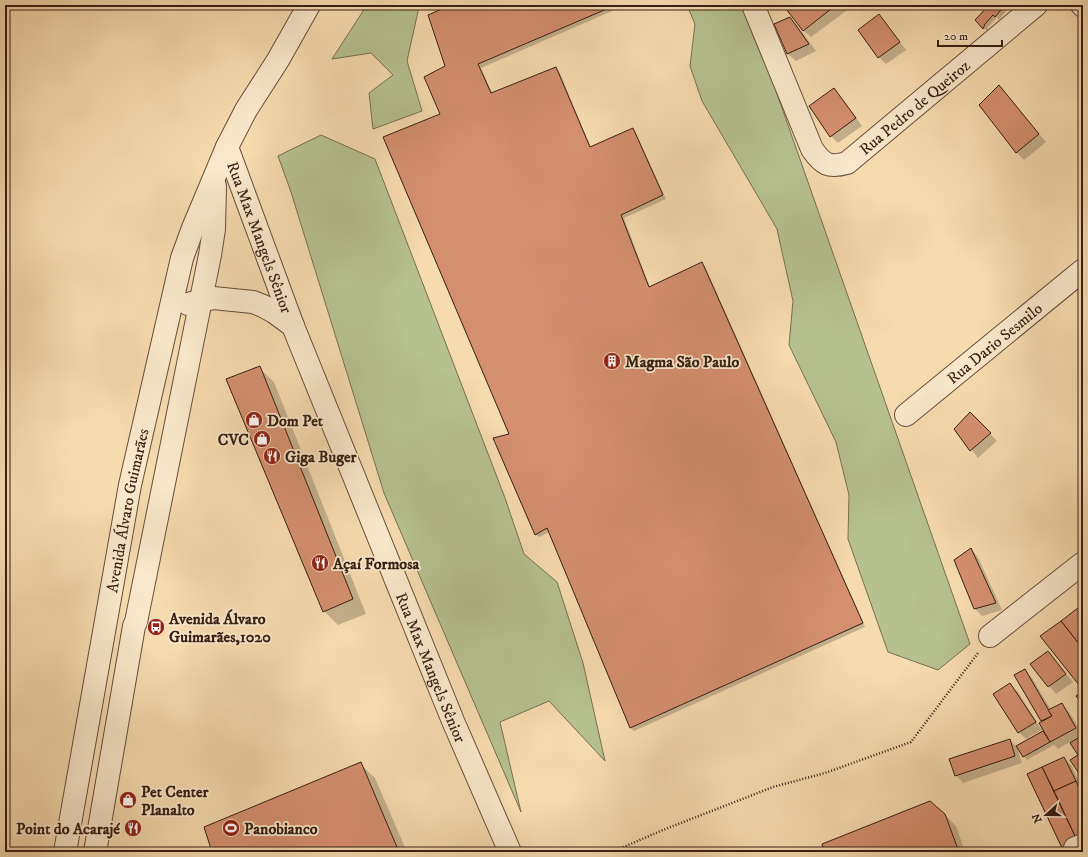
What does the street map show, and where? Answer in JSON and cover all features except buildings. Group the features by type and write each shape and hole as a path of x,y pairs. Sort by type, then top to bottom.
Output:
{"street":[{"name":"Avenida Álvaro Guimarães","path":"65,852 130,485 182,258 227,147 246,110 278,60 309,5"},
{"name":"Rua Pedro de Queiroz","path":"753,5 812,149 818,158 826,164 837,165 848,163 1036,5"},
{"name":"Rua Max Mangels Sênior","path":"227,147 293,326 453,721 510,852"},
{"name":"Avenida Álvaro Guimarães","path":"95,852 134,626 201,301 214,229 215,177"},
{"name":"Rua Dario Sesmilo","path":"906,415 1083,270"},
{"name":"Rua Max Mangels Sênior","path":"172,300 188,304 218,298 253,302 274,312 293,326"},
{"path":"990,636 1083,563"}],"path":[{"path":"612,852 663,830 773,787 825,773 911,742 990,636"}],"green space":[{"path":"367,5 422,5 419,7 407,61 422,111 373,129 369,93 393,75 371,53 332,59"},
{"path":"687,5 744,5 755,31 970,644 938,670 888,652 848,539 849,495 836,442 789,345 793,301 777,229 702,101 690,66 695,24"},
{"path":"321,135 375,159 505,498 524,554 557,582 583,663 605,761 549,701 500,722 521,812 384,493 291,192 278,156"}],"place":[{"name":"Magma São Paulo","path":"612,361"},
{"name":"Dom Pet","path":"254,420"},
{"name":"CVC","path":"262,439"},
{"name":"Giga Buger","path":"272,456"},
{"name":"Açaí Formosa","path":"320,563"},
{"name":"Avenida Álvaro Guimarães,1020","path":"156,627"},
{"name":"Pet Center Planalto","path":"128,800"},
{"name":"Point do Acarajé","path":"133,828"},
{"name":"Panobianco","path":"231,828"}]}
